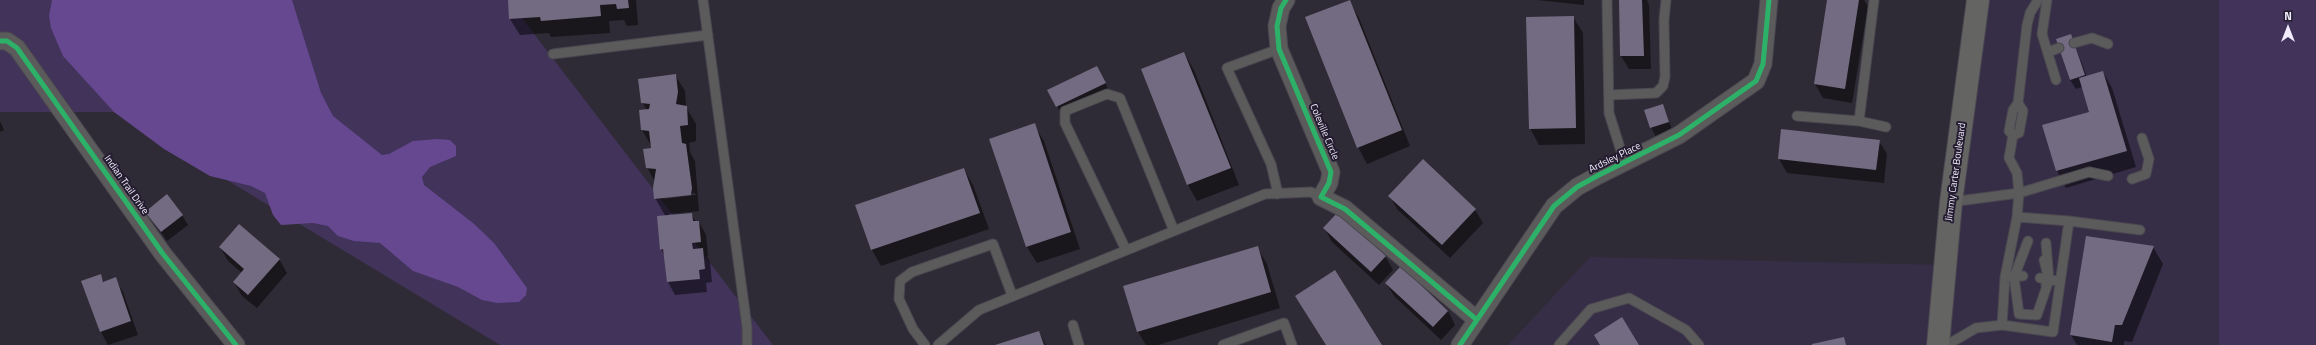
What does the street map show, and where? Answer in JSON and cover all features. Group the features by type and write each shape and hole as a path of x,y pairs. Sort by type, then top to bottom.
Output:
{"main road":[{"name":"Jimmy Carter Boulevard","path":"1938,345 1952,202 1978,0"}],"street":[{"name":"Coleville Circle","path":"1286,0 1281,8 1277,26 1279,49 1331,172 1329,183 1321,197"},
{"name":"Ardsley Place","path":"1460,345 1554,206 1577,187 1625,164 1679,135 1756,81 1762,64 1769,0"},
{"name":"Indian Trail Drive","path":"0,41 7,41 17,48 163,254 236,345"},
{"path":"1321,197 1345,209 1477,320"}],"lane":[{"path":"703,0 747,327 747,345"},
{"path":"1607,0 1610,113 1625,164"},
{"path":"1609,95 1656,93 1663,86 1665,77 1664,20 1666,0"},
{"path":"1858,121 1874,0"},
{"path":"2038,0 2030,13 2027,25 2018,102 2023,111 2019,133 2013,135 2008,158 2017,173 2019,193 2014,277 2019,314 2037,315 2044,279 2046,243"},
{"path":"2047,0 2042,34 2056,80"},
{"path":"553,54 708,35"},
{"path":"2074,43 2092,38 2108,44"},
{"path":"2048,52 2059,48"},
{"path":"1278,194 1271,164 1227,68 1279,49"},
{"path":"1126,250 1065,122 1065,111 1107,94 1120,98 1174,231"},
{"path":"1797,116 1858,121 1886,127"},
{"path":"2132,179 2146,174 2149,159 2142,138"},
{"path":"1952,202 2019,193 2090,172 2108,176"},
{"path":"938,345 979,310 1012,295 1265,194 1311,192 1321,197"},
{"path":"2017,217 2069,221 2140,230"},
{"path":"1947,345 1976,328 2002,325 2053,332 2069,221"},
{"path":"2002,325 2014,277 2028,242"},
{"path":"925,345 913,329 899,299 900,281 912,272 993,244 1012,295"},
{"path":"2020,298 2014,277 2026,257"},
{"path":"2038,300 2044,279 2044,260"},
{"path":"2044,279 2060,281"},
{"path":"1559,345 1591,309 1629,298 1686,330 1699,345"},
{"path":"1223,345 1284,323 1292,345"},
{"path":"1073,325 1079,345"}],"shaded area":[{"path":"0,0 508,0 773,345 500,345 114,112 0,112"},
{"path":"52,0 292,0 321,93 333,116 382,155 389,154 413,141 437,139 450,140 456,146 456,156 430,167 422,177 424,185 473,223 494,243 527,288 526,295 519,302 497,303 482,300 458,287 413,271 380,243 354,241 338,236 328,226 313,223 281,225 273,215 265,193 251,186 210,176 164,149 114,112 63,56 51,28 49,16"},
{"path":"1976,0 2219,0 2219,345 1508,345 1590,257 1945,265"},
{"path":"2219,0 2316,0 2316,345 2219,345"}],"building":[{"path":"508,0 628,0 629,8 617,9 616,4 600,5 601,16 541,21 540,17 509,19"},
{"path":"1350,0 1402,130 1357,148 1305,17"},
{"path":"1619,0 1642,0 1644,56 1620,56"},
{"path":"1827,0 1859,0 1845,89 1814,84"},
{"path":"1574,16 1576,128 1529,129 1526,17"},
{"path":"2071,34 2085,75 2070,80 2056,39"},
{"path":"1184,52 1231,168 1187,185 1141,69"},
{"path":"1097,66 1106,83 1056,107 1047,90"},
{"path":"2103,71 2127,151 2056,171 2042,125 2089,112 2079,78"},
{"path":"676,74 678,92 676,104 687,106 688,125 680,126 682,143 686,144 692,188 691,195 654,199 653,188 656,169 646,168 643,149 651,148 649,131 641,130 639,110 649,109 650,104 641,103 638,79"},
{"path":"1663,104 1669,122 1650,128 1644,110"},
{"path":"1035,123 1071,232 1026,247 989,139"},
{"path":"1781,129 1880,140 1876,170 1778,159"},
{"path":"1423,159 1476,209 1442,245 1388,196"},
{"path":"964,168 980,213 871,250 855,205"},
{"path":"167,194 183,215 161,232 145,212"},
{"path":"1338,212 1386,256 1371,272 1323,228"},
{"path":"692,213 693,221 699,221 701,242 692,243 693,249 703,248 705,269 699,270 700,279 667,282 663,249 660,250 657,216"},
{"path":"239,224 280,259 248,295 233,282 244,269 219,247"},
{"path":"2086,236 2154,246 2122,325 2115,325 2112,342 2070,335"},
{"path":"1258,246 1271,292 1137,332 1123,286"},
{"path":"1401,266 1448,311 1433,327 1385,283"},
{"path":"1335,270 1382,345 1326,345 1295,296"},
{"path":"101,274 103,282 116,277 131,321 100,332 81,281"},
{"path":"1622,317 1639,345 1600,345 1594,335"},
{"path":"1039,331 1044,345 995,345"},
{"path":"1844,337 1846,345 1812,345 1812,344"}],"cycle path":[{"path":"1286,0 1281,8 1277,26 1279,49 1331,172 1329,183 1321,197 1345,209 1477,320"},
{"path":"1460,345 1554,206 1577,187 1679,135 1756,81 1763,64 1769,0"},
{"path":"0,41 7,41 17,48 163,254 236,345"}]}
